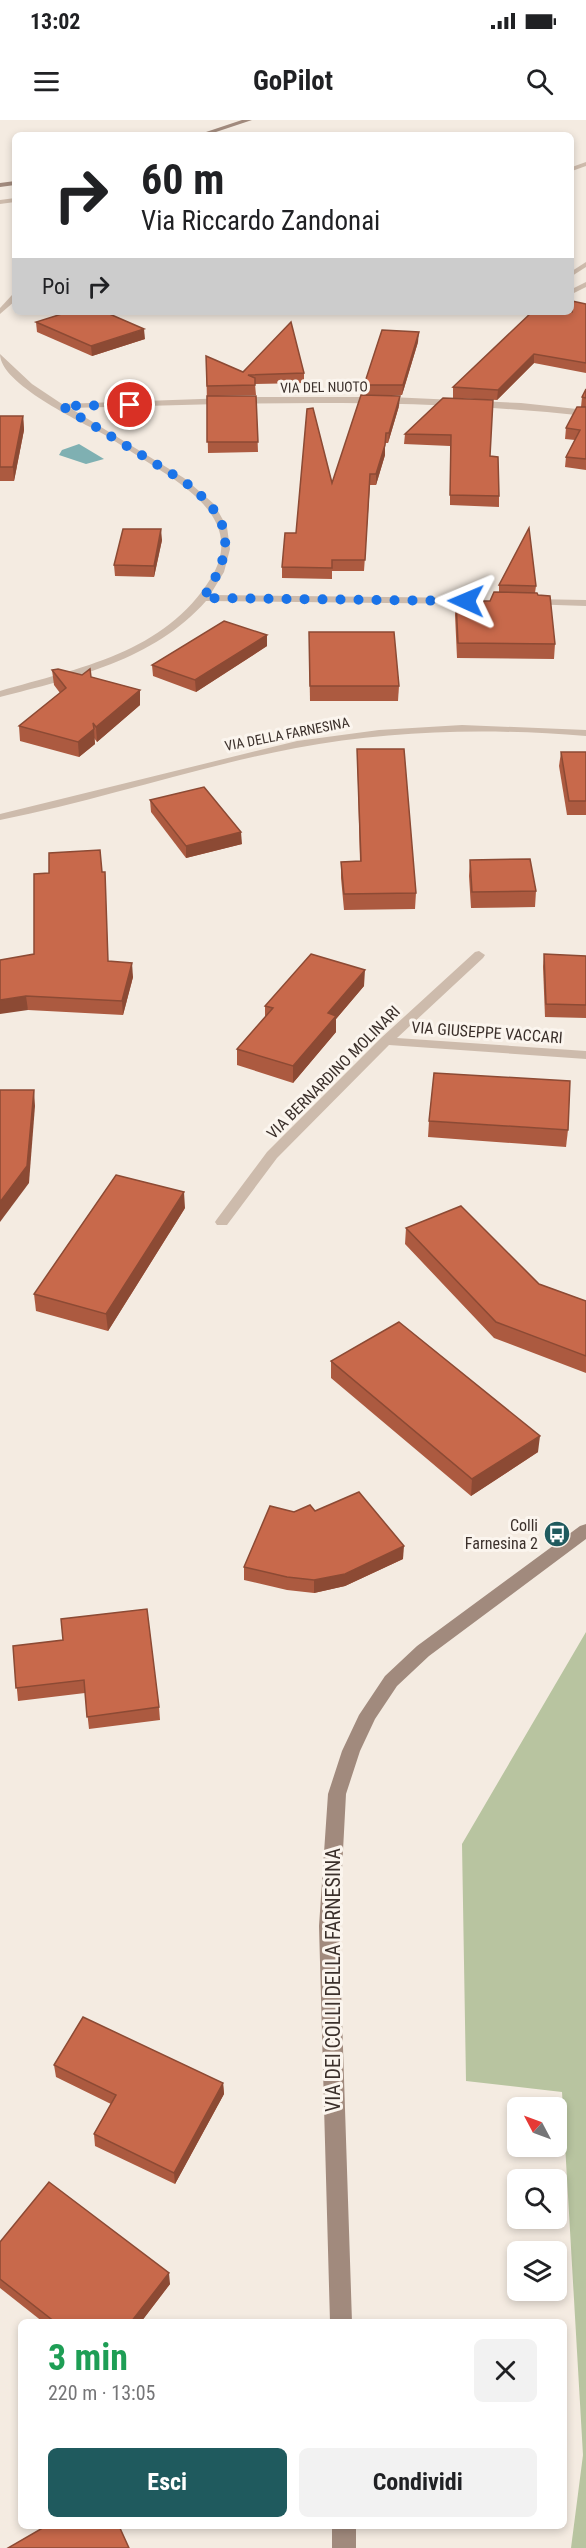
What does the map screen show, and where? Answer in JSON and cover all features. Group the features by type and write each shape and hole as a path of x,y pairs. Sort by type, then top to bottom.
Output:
{"street":[{"path":"210,132 249,120"},
{"path":"0,311 12,300"},
{"path":"0,356 19,378 182,480 200,494 215,510 226,538 226,549 218,575 203,598 182,621 141,646 99,664 0,694"},
{"name":"VIA DEL NUOTO","path":"62,406 416,399 492,403 586,412"},
{"path":"203,598 490,602"},
{"path":"514,602 586,603"},
{"name":"VIA DELLA FARNESINA","path":"0,817 82,800 248,755 322,740 422,729 476,727 586,733"},
{"name":"VIA BERNARDINO MOLINARI","path":"222,1222 272,1155 386,1041 479,955"},
{"name":"VIA GIUSEPPE VACCARI","path":"386,1041 586,1055"},
{"name":"VIA DEI COLLI DELLA FARNESINA","path":"341,2319 329,1926 337,1794 351,1751 368,1715 391,1681 423,1651 586,1530"},
{"path":"344,2529 344,2548"}],"green space":[{"path":"586,1632 586,2548 571,2548 583,2455 566,2157 567,2097 562,2097 562,2092 466,2081 462,1844"}],"water":[{"path":"79,444 104,459 86,464 59,455 62,450"}],"building":[{"path":"574,301 586,304 586,363 534,354 498,390 453,387 529,315 574,315"},
{"path":"58,315 112,315 144,329 91,346 36,322"},
{"path":"291,322 304,373 248,375 255,378 255,385 207,386 206,356 243,372"},
{"path":"382,330 419,332 403,385 364,385"},
{"path":"361,395 400,396 389,433 386,433 385,445 376,474 370,474 365,560 332,560 332,568 282,567 285,533 296,533 307,409 313,408 332,483"},
{"path":"207,396 256,396 258,442 207,442"},
{"path":"443,398 493,400 490,456 498,457 499,496 450,495 451,435 405,434"},
{"path":"577,407 586,407 586,459 566,457 580,430 566,428"},
{"path":"0,416 23,416 13,467 0,467"},
{"path":"529,528 536,586 499,585"},
{"path":"123,529 161,529 154,566 114,565"},
{"path":"494,592 537,593 550,596 555,644 458,643 456,601 490,601"},
{"path":"224,621 267,635 195,680 152,665"},
{"path":"309,632 394,632 399,686 310,686"},
{"path":"58,669 82,675 90,669 91,677 140,690 96,727 93,723 94,729 78,742 19,726 66,688 52,670"},
{"path":"357,749 404,749 416,893 344,894 341,862 361,861"},
{"path":"561,752 586,752 586,801 569,801"},
{"path":"204,787 241,832 186,846 150,800"},
{"path":"100,850 102,872 105,872 108,961 132,963 122,1001 26,996 0,1000 0,960 34,954 34,874 49,873 49,853"},
{"path":"530,859 536,891 472,892 470,860"},
{"path":"311,954 365,970 328,1013 336,1016 293,1066 237,1049 273,1008 265,1006"},
{"path":"544,954 586,956 586,1005 546,1004"},
{"path":"434,1073 570,1081 568,1130 429,1121"},
{"path":"0,1090 34,1090 27,1166 0,1202"},
{"path":"116,1175 184,1192 106,1314 34,1294"},
{"path":"461,1206 539,1284 586,1301 586,1356 496,1322 406,1228"},
{"path":"399,1322 540,1436 472,1479 331,1361"},
{"path":"359,1492 404,1546 345,1574 314,1580 287,1577 244,1567 270,1506 294,1512 310,1505 315,1511"},
{"path":"147,1609 159,1707 87,1717 84,1680 16,1688 13,1646 63,1640 61,1619"},
{"path":"83,2017 223,2083 174,2173 94,2134 116,2095 54,2065"},
{"path":"49,2182 169,2273 133,2319 51,2319 0,2279 0,2242"},
{"path":"41,2529 120,2529 129,2548 8,2548"}],"place":[{"name":"Colli Farnesina 2","path":"557,1534"}],"route":[{"path":"130,405 62,406 182,480 215,510 226,538 226,549 218,575 203,598 466,601"}]}
